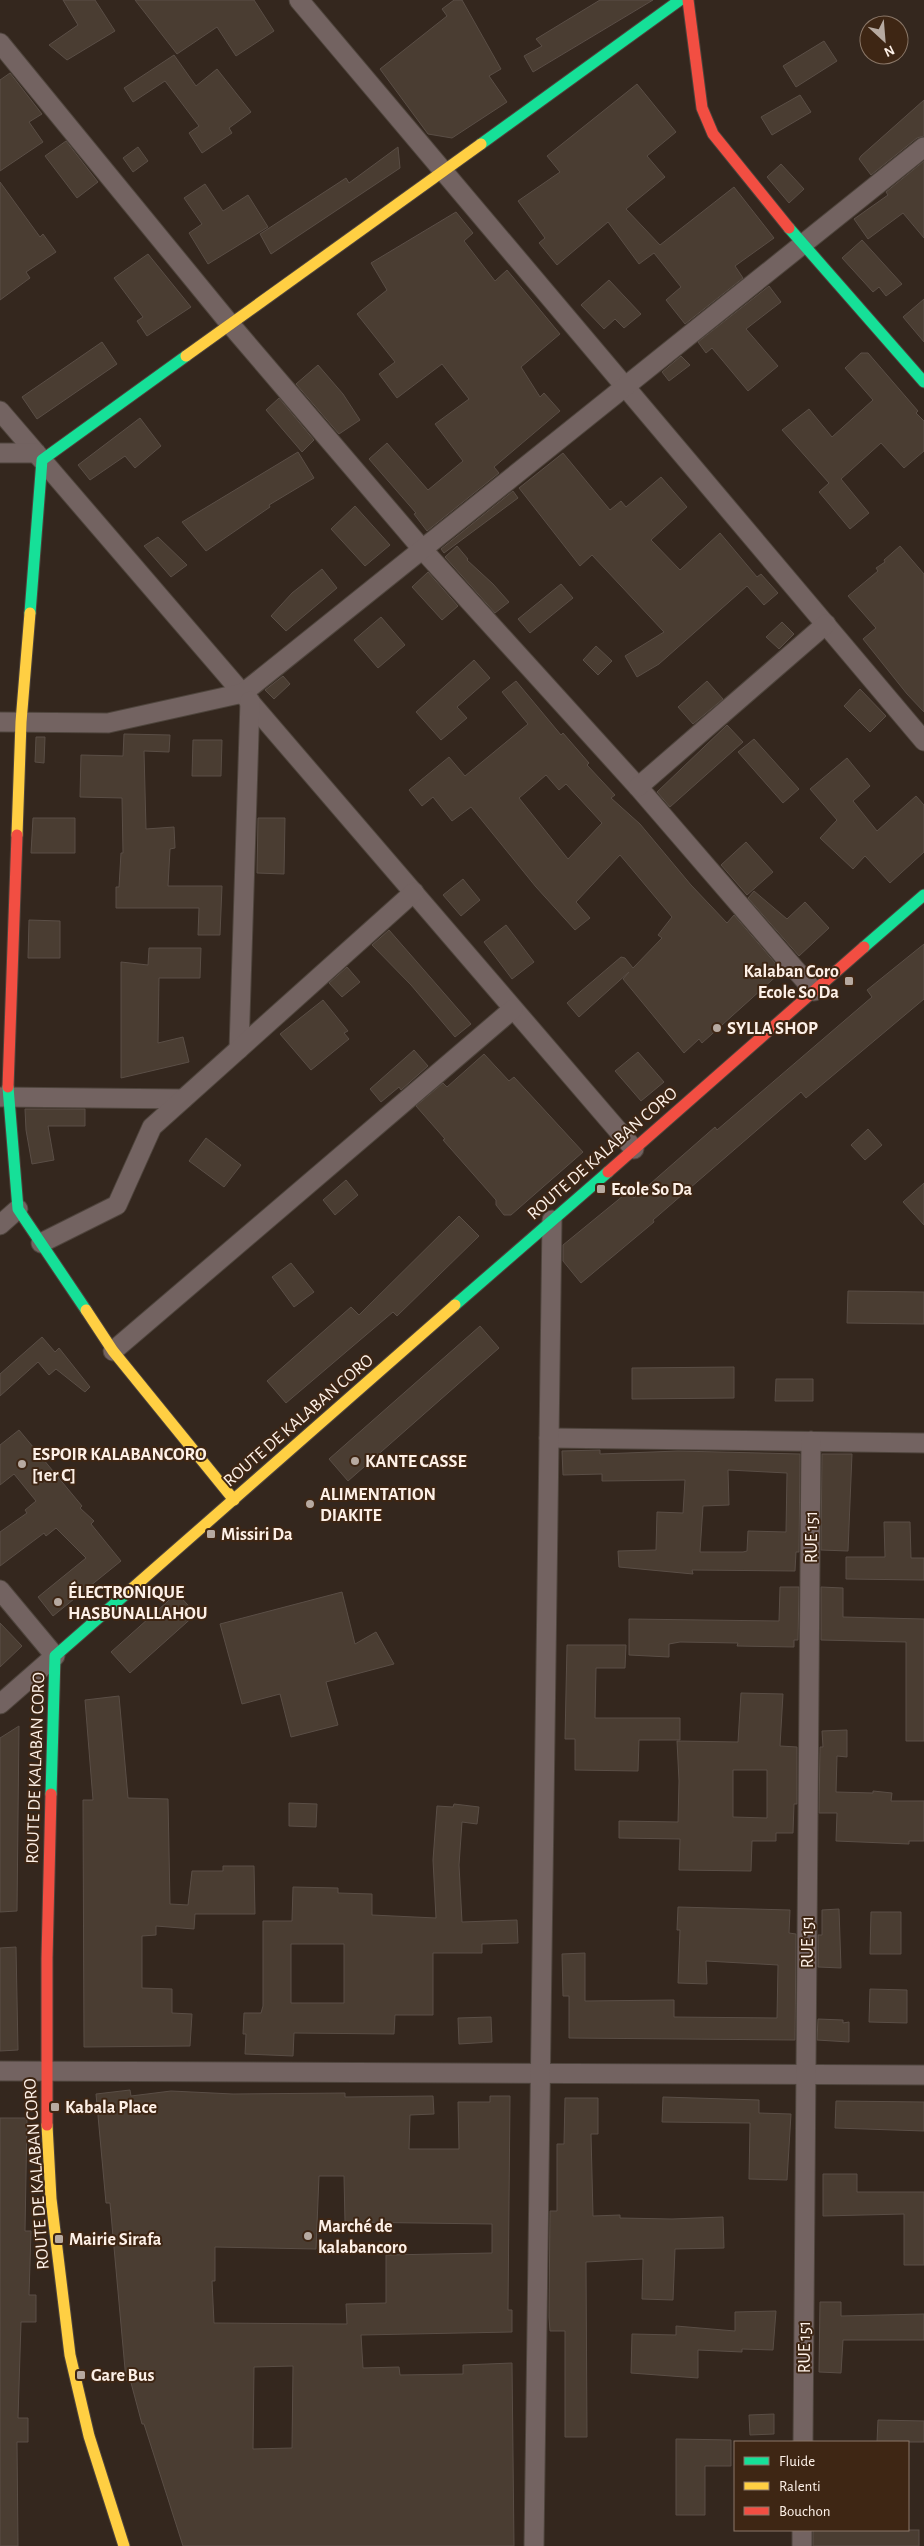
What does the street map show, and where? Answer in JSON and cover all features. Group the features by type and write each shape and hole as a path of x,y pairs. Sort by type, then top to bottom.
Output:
{"main road":[{"path":"234,1500 113,1351 18,1208 4,1097 21,722 39,456 230,324 680,0"},
{"path":"688,0 702,108 713,134 803,245 924,382"},
{"name":"ROUTE DE KALABAN CORO","path":"124,2546 89,2436 70,2354 51,2199 46,2072 55,1656 924,895"}],"street":[{"path":"299,0 924,741"},
{"path":"0,43 230,324 422,550 638,787 814,991"},
{"path":"0,722 108,723 246,697 422,550 924,147"},
{"path":"0,411 634,1149"},
{"path":"0,452 39,456"},
{"path":"638,787 826,624"},
{"path":"239,1049 246,697"},
{"path":"41,1243 117,1205 152,1128 414,892"},
{"path":"113,1351 513,1009"},
{"path":"4,1097 183,1099"},
{"path":"0,1224 18,1208"},
{"path":"534,2546 552,1220"},
{"path":"549,1438 924,1442"},
{"name":"RUE 151","path":"803,2441 811,1441"},
{"path":"0,1590 55,1656 0,1704"},
{"path":"0,2072 924,2075"},
{"path":"802,2531 802,2546"}],"building":[{"path":"63,0 95,0 115,31 67,60 49,45 78,25"},
{"path":"135,0 254,0 274,31 236,56 217,27 177,54"},
{"path":"454,0 462,0 501,69 489,76 507,102 452,138 428,134 380,69 447,16 442,9"},
{"path":"600,0 653,0 533,72 524,56 542,46 536,39"},
{"path":"824,41 837,61 796,87 783,66"},
{"path":"174,55 196,86 217,69 251,112 229,128 232,133 202,153 189,133 199,126 165,81 133,102 124,88"},
{"path":"10,73 42,114 29,122 43,142 0,171 0,80"},
{"path":"637,84 676,132 647,156 665,177 626,209 660,245 734,187 774,238 735,266 743,278 685,324 666,300 681,287 654,253 639,264 608,222 557,265 539,243 545,238 518,201 560,172 547,156"},
{"path":"800,95 811,112 772,135 761,117"},
{"path":"924,100 924,136 917,138 871,175 859,159 861,156"},
{"path":"66,141 98,182 77,198 45,156"},
{"path":"138,147 148,161 133,172 123,158"},
{"path":"398,147 400,168 271,254 260,234 346,178 349,183"},
{"path":"924,161 924,238 903,213 868,239 854,219 888,195 886,192"},
{"path":"781,164 804,189 789,203 767,177"},
{"path":"0,182 40,237 43,234 56,252 26,272 30,278 0,300"},
{"path":"205,184 223,211 248,195 268,227 208,264 189,233 202,224 184,198"},
{"path":"456,212 473,233 464,241 495,281 507,270 560,334 521,367 540,397 544,393 560,411 494,467 499,473 427,531 414,514 416,513 369,459 387,443 428,490 463,461 435,424 469,399 442,364 397,398 379,374 395,362 357,314 387,290 371,263"},
{"path":"862,240 902,284 886,296 879,287 873,292 842,258"},
{"path":"148,254 191,307 147,336 137,321 143,317 114,278"},
{"path":"609,280 641,314 624,328 615,319 604,329 581,305"},
{"path":"769,286 781,302 746,329 778,366 748,391 712,348 706,353 698,342"},
{"path":"924,299 924,342 903,317"},
{"path":"102,342 117,364 37,419 22,397"},
{"path":"861,353 868,353 918,411 916,413 924,421 924,451 904,468 881,443 841,479 869,513 850,529 819,492 829,483 782,430 809,409 832,437 873,400 845,368"},
{"path":"681,356 690,365 669,381 662,372"},
{"path":"318,365 343,394 360,420 339,434 296,384"},
{"path":"279,398 314,440 302,452 266,410"},
{"path":"140,418 161,446 135,468 125,456 90,480 78,465"},
{"path":"298,452 314,478 269,505 270,507 206,551 182,522"},
{"path":"563,453 610,510 621,501 626,507 661,477 687,507 651,540 680,570 720,533 757,577 761,574 778,593 764,605 747,586 659,664 637,677 625,656 664,632 592,555 580,566 519,488"},
{"path":"513,491 518,498 444,553 441,549"},
{"path":"355,506 390,545 365,566 331,529"},
{"path":"158,537 187,565 171,577 144,546"},
{"path":"457,546 467,560 509,602 495,613 445,557"},
{"path":"900,546 924,574 924,712 907,694 863,639 876,628 848,596 878,571 876,568 885,562 884,560"},
{"path":"322,569 337,588 286,631 271,616 292,593"},
{"path":"428,572 458,606 442,620 412,587"},
{"path":"561,584 573,598 530,633 518,619"},
{"path":"381,617 405,645 378,668 354,640"},
{"path":"782,622 794,634 779,649 766,637"},
{"path":"596,646 612,661 598,675 583,660"},
{"path":"474,660 490,678 457,707 467,718 441,740 416,712"},
{"path":"283,676 290,684 274,699 265,690"},
{"path":"516,681 615,795 611,798 640,824 691,885 727,923 734,915 782,971 702,1043 699,1039 684,1053 623,979 629,972 579,1017 567,1003 621,957 625,958 633,968 662,938 658,935 672,917 620,855 576,902 590,918 575,930 536,887 471,807 452,821 433,797 422,806 409,790 449,757 465,776 528,724 502,692","holes":["546,775 559,790 566,784 602,823 568,859 519,798"]},
{"path":"707,681 723,699 693,724 678,707"},
{"path":"860,689 886,716 870,732 844,706"},
{"path":"727,725 743,742 670,807 657,792"},
{"path":"124,734 170,735 169,752 144,751 146,829 174,827 175,848 170,849 168,886 222,886 220,935 198,935 199,908 116,908 116,887 119,887 121,853 123,853 122,798 80,797 81,755 123,756"},
{"path":"36,737 45,737 44,763 35,762"},
{"path":"754,739 799,789 783,803 738,752"},
{"path":"193,740 222,740 221,776 192,776"},
{"path":"847,758 870,786 853,801 877,831 916,796 924,805 924,852 890,883 865,856 853,869 820,838 837,820 810,789"},
{"path":"33,818 75,818 75,853 31,853"},
{"path":"258,818 285,818 284,874 257,873"},
{"path":"746,842 773,872 747,895 721,865"},
{"path":"463,879 480,900 461,916 443,895"},
{"path":"754,891 787,919 805,902 829,928 799,956 748,898"},
{"path":"29,920 60,921 60,958 28,958"},
{"path":"506,925 534,962 512,979 484,942"},
{"path":"389,930 471,1024 455,1037 411,985 372,945"},
{"path":"924,944 924,999 806,1098 801,1092 653,1220 654,1222 581,1283 563,1261 563,1245 629,1191 634,1198 715,1127 717,1130 872,997 867,990"},
{"path":"149,948 201,948 200,978 159,978 158,1043 183,1037 189,1062 121,1078 121,962 148,965"},
{"path":"347,967 360,982 342,997 329,983"},
{"path":"323,1000 348,1031 344,1033 349,1039 311,1070 280,1034"},
{"path":"414,1050 428,1066 401,1090 399,1087 381,1102 370,1089"},
{"path":"638,1052 664,1082 641,1101 615,1071"},
{"path":"484,1054 509,1081 514,1077 583,1152 511,1215 504,1215 496,1205 496,1200 416,1106 443,1083 447,1087"},
{"path":"25,1109 85,1109 85,1126 48,1126 54,1160 32,1164 26,1130"},
{"path":"868,1129 882,1145 865,1160 851,1145"},
{"path":"206,1138 241,1165 224,1187 189,1161"},
{"path":"346,1180 358,1195 335,1215 323,1200"},
{"path":"924,1183 924,1225 903,1202"},
{"path":"459,1216 479,1236 397,1316 393,1312 286,1403 267,1381 351,1307 359,1315"},
{"path":"291,1263 314,1292 294,1307 272,1277"},
{"path":"848,1291 924,1292 924,1324 847,1323"},
{"path":"480,1326 499,1348 348,1481 329,1459"},
{"path":"42,1337 55,1352 59,1348 90,1387 85,1392 56,1369 49,1375 38,1362 0,1396 0,1374"},
{"path":"734,1367 734,1398 632,1399 632,1368"},
{"path":"776,1379 813,1379 813,1401 775,1401"},
{"path":"19,1430 82,1506 80,1508 94,1521 91,1524 121,1561 53,1616 38,1597 86,1558 56,1528 46,1536 44,1533 0,1566 0,1532 27,1513 25,1510 36,1501 14,1474 0,1485 0,1445"},
{"path":"600,1450 600,1454 678,1451 800,1454 799,1552 796,1552 795,1571 692,1570 693,1574 619,1567 618,1551 656,1550 657,1512 683,1513 685,1480 602,1481 602,1474 563,1475 562,1451","holes":["728,1470 787,1473 786,1532 748,1531 747,1551 743,1552 700,1552 703,1506 729,1505"]},
{"path":"822,1454 852,1454 848,1551 821,1550"},
{"path":"884,1522 910,1522 911,1558 924,1558 924,1580 846,1579 846,1557 885,1557"},
{"path":"780,1587 799,1587 798,1640 794,1640 794,1647 737,1646 738,1643 680,1642 669,1644 669,1657 629,1655 629,1619 779,1621"},
{"path":"821,1587 843,1588 843,1617 924,1619 924,1741 906,1741 906,1642 821,1640"},
{"path":"342,1592 355,1644 376,1632 394,1664 326,1682 338,1725 291,1737 280,1694 242,1704 220,1624"},
{"path":"177,1593 196,1614 130,1673 111,1652"},
{"path":"0,1623 22,1646 0,1667"},
{"path":"567,1645 626,1645 625,1668 596,1668 595,1718 680,1718 680,1740 639,1740 638,1771 575,1770 575,1739 565,1739"},
{"path":"741,1693 783,1694 780,1746 797,1747 797,1804 794,1804 793,1833 776,1833 776,1841 752,1841 751,1871 679,1870 680,1839 619,1838 619,1821 678,1822 679,1781 677,1741 738,1742","holes":["733,1770 767,1770 767,1818 733,1817"]},
{"path":"119,1696 128,1798 168,1799 170,1904 188,1905 192,1871 223,1871 223,1866 254,1866 255,1914 195,1914 194,1929 156,1926 156,1935 142,1936 142,1988 172,1989 172,2013 192,2014 190,2046 84,2047 83,1800 93,1800 85,1700"},
{"path":"19,1726 17,1911 0,1912 0,1738"},
{"path":"847,1730 847,1757 837,1756 836,1792 873,1793 873,1791 892,1793 891,1801 924,1801 924,1841 909,1841 909,1844 836,1841 837,1813 819,1813 820,1747 823,1747 822,1731"},
{"path":"289,1803 317,1804 316,1827 289,1826"},
{"path":"454,1804 479,1807 477,1824 462,1822 459,1865 462,1922 517,1920 518,1943 482,1944 482,1953 433,1953 433,2015 395,2015 394,2034 294,2033 293,2056 245,2054 246,2034 243,2034 244,2013 261,2013 263,2006 263,1921 292,1921 293,1887 338,1888 338,1893 372,1894 372,1915 436,1918 433,1860 437,1806 453,1807","holes":["291,1944 344,1944 344,2003 291,2003"]},
{"path":"678,1907 790,1910 789,1933 796,1934 795,2040 569,2038 569,1996 563,1996 562,1954 585,1953 585,2001 674,2000 674,2017 777,2018 778,1965 706,1961 707,1984 678,1983 680,1930 677,1930"},
{"path":"839,1909 841,1968 818,1967 818,1935 822,1935 822,1910"},
{"path":"871,1912 901,1912 901,1954 870,1954"},
{"path":"16,1947 18,2050 0,2051 0,1948"},
{"path":"870,1989 907,1990 907,2023 869,2022"},
{"path":"491,2017 492,2042 459,2044 458,2018"},
{"path":"818,2019 843,2020 843,2023 849,2022 849,2042 817,2040"},
{"name":"Marché de kalabancoro","path":"130,2090 131,2096 171,2091 233,2094 345,2093 345,2097 433,2096 434,2114 410,2115 409,2149 459,2149 458,2102 490,2102 490,2096 510,2096 508,2310 512,2310 512,2332 361,2335 363,2368 399,2367 400,2375 463,2374 463,2365 512,2363 514,2546 183,2546 144,2424 142,2424 130,2379 126,2380 110,2203 106,2203 96,2094","holes":["319,2176 344,2176 345,2222 492,2224 492,2253 386,2255 386,2303 346,2304 347,2324 214,2323 212,2281 215,2281 215,2247 316,2249","293,2366 292,2448 253,2449 254,2367"]},
{"path":"663,2097 759,2100 759,2113 791,2114 787,2180 749,2179 750,2123 662,2122"},
{"path":"565,2098 598,2098 598,2134 591,2134 593,2216 620,2215 620,2218 672,2219 723,2217 724,2248 675,2249 673,2300 642,2299 643,2259 586,2262 587,2437 565,2437 565,2331 550,2331 549,2317 550,2211 557,2211 557,2144 564,2144"},
{"path":"836,2101 924,2102 924,2131 835,2128"},
{"path":"0,2118 27,2118 25,2231 31,2231 29,2295 36,2295 36,2322 21,2322 18,2418 28,2418 28,2442 17,2442 18,2546 0,2546"},
{"path":"823,2174 857,2174 857,2192 924,2192 924,2265 904,2265 904,2214 823,2216"},
{"path":"820,2302 841,2302 841,2316 924,2314 924,2340 843,2340 841,2373 819,2372"},
{"path":"776,2311 773,2350 742,2349 742,2352 698,2350 698,2378 631,2373 632,2334 676,2335 676,2326 735,2331 735,2312"},
{"path":"774,2414 774,2434 750,2435 749,2415"},
{"path":"878,2420 924,2421 924,2442 877,2441"},
{"path":"676,2439 731,2440 731,2466 705,2466 705,2515 676,2515"},
{"path":"919,2530 919,2546 813,2546 813,2531"}],"traffic: fast":[{"path":"481,144 680,0"},
{"path":"789,228 924,382"},
{"path":"30,613 42,460 186,356"},
{"path":"864,947 924,895"},
{"path":"8,1087 18,1209 86,1310"},
{"path":"455,1305 608,1172"},
{"path":"51,1794 55,1656 127,1593"}],"traffic: slow":[{"path":"186,356 481,144"},
{"path":"17,835 21,722 30,613"},
{"path":"127,1593 455,1305"},
{"path":"86,1310 113,1351 234,1500"},
{"path":"47,2125 51,2199 70,2355 89,2436 124,2546"}],"traffic: jam":[{"path":"688,0 702,108 713,134 789,228"},
{"path":"8,1087 17,835"},
{"path":"608,1172 864,947"},
{"path":"47,2125 47,1958 51,1794"}],"place":[{"name":"Kalaban Coro Ecole So Da","path":"849,981"},
{"name":"SYLLA SHOP","path":"717,1028"},
{"name":"Ecole So Da","path":"601,1189"},
{"name":"KANTE CASSE","path":"355,1461"},
{"name":"ESPOIR KALABANCORO [1er C]","path":"22,1464"},
{"name":"ALIMENTATION DIAKITE","path":"310,1504"},
{"name":"Missiri Da","path":"211,1534"},
{"name":"ÉLECTRONIQUE HASBUNALLAHOU","path":"58,1602"},
{"name":"Kabala Place","path":"55,2107"},
{"name":"Marché de kalabancoro","path":"308,2236"},
{"name":"Mairie Sirafa","path":"59,2239"},
{"name":"Gare Bus","path":"81,2375"}]}
